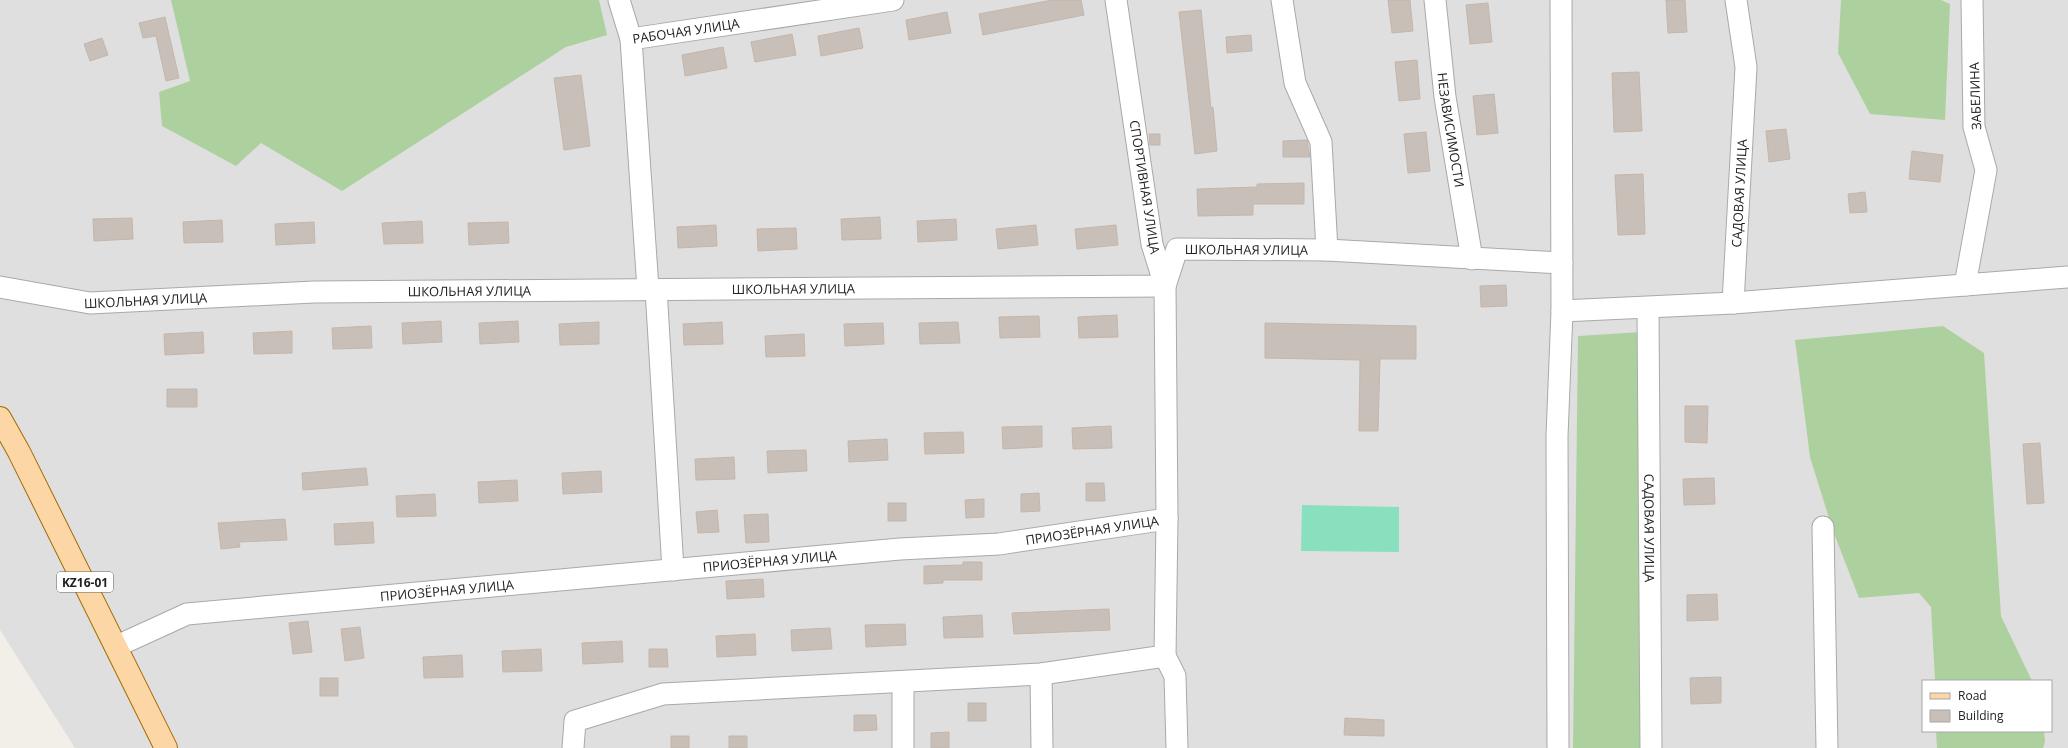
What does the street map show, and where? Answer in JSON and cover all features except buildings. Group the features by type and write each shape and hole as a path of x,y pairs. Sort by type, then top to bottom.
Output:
{"main road":[{"name":"KZ16-01","path":"0,418 19,452 117,646 166,748"}],"street":[{"path":"619,0 631,39"},
{"name":"РАБОЧАЯ УЛИЦА","path":"673,570 652,289 631,39 893,0"},
{"name":"СПОРТИВНАЯ УЛИЦА","path":"1116,0 1152,244 1165,286 1167,519"},
{"path":"1282,0 1295,83 1321,142 1327,250"},
{"name":"НЕЗАВИСИМОСТИ","path":"1435,0 1445,97 1472,259"},
{"path":"1558,748 1557,436 1562,312 1561,0"},
{"name":"САДОВАЯ УЛИЦА","path":"1733,303 1746,67 1736,0"},
{"name":"ЗАБЕЛИНА","path":"1965,285 1986,170 1974,127 1972,0"},
{"name":"ШКОЛЬНАЯ УЛИЦА","path":"0,287 90,304 314,292 1165,286 1177,249 1327,250 1562,263"},
{"path":"1562,312 1733,303 2068,277"},
{"name":"САДОВАЯ УЛИЦА","path":"1648,308 1651,748"},
{"name":"ПРИОЗЁРНАЯ УЛИЦА","path":"117,646 187,614 900,549 999,544 1167,519 1165,656"},
{"path":"1823,527 1827,748"},
{"path":"573,748 575,721 663,694 1041,674 1165,656 1175,676 1177,748"},
{"path":"1041,674 1042,748"},
{"path":"903,682 903,748"}],"shaded area":[{"path":"0,0 2068,0 2068,748 75,748 0,630"}],"green space":[{"path":"171,0 599,0 607,35 566,47 342,191 261,143 236,166 162,126 159,92 190,81"},
{"path":"1841,0 1941,0 1950,4 1945,120 1870,114 1838,53"},
{"path":"1943,326 1984,353 2001,616 2032,680 1935,680 1931,607 1919,593 1859,598 1833,531 1810,457 1795,340"},
{"path":"1641,332 1642,748 1573,748 1578,336"},
{"path":"1302,505 1399,507 1399,552 1301,551"},
{"path":"1936,732 2044,732 2045,742 2043,748 1937,748"}]}
